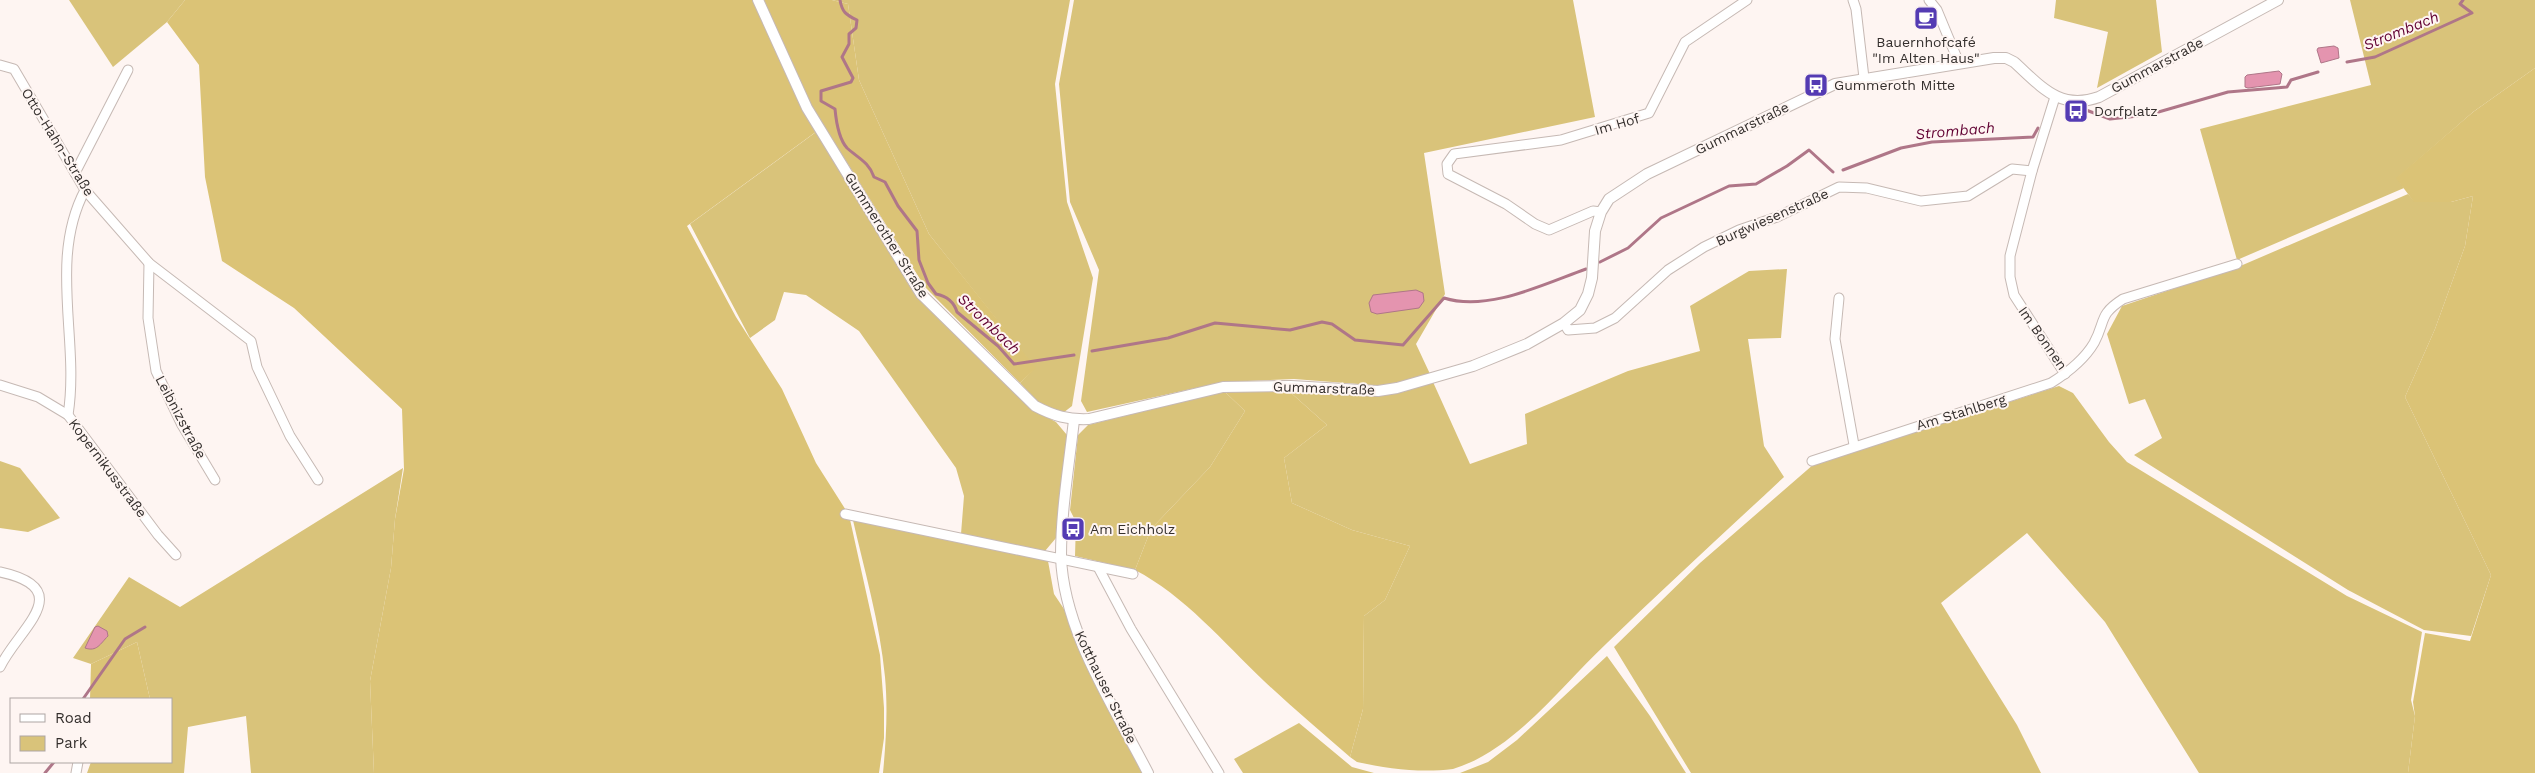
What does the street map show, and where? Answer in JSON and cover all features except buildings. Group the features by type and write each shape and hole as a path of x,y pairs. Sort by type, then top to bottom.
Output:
{"street":[{"name":"Gummerother Straße","path":"758,0 807,108 922,294 1035,406 1056,417 1074,420"},
{"name":"Im Hof","path":"1601,212 1593,211 1549,230 1534,224 1506,204 1448,174 1447,164 1454,154 1561,140 1649,113 1685,42 1747,0"},
{"path":"1853,0 1856,9 1864,78"},
{"path":"1929,0 1937,10 1959,63"},
{"name":"Gummarstraße","path":"1074,420 1089,419 1224,387 1291,386 1378,391 1397,388 1473,366 1527,344 1564,323 1580,310 1588,294 1592,278 1595,231 1601,212 1609,199 1647,174 1820,90 1864,78 1959,63 2006,58 2014,62 2055,97 2072,102 2085,102 2278,0"},
{"name":"Otto-Hahn-Straße","path":"0,65 14,69 85,190 149,263 251,341 257,367 290,436 318,480"},
{"path":"75,173 128,70"},
{"name":"Im Bonnen","path":"2055,97 2032,171 2010,256 2010,277 2014,295 2066,374 2095,341 2103,316 2111,307 2123,299 2237,264"},
{"name":"Burgwiesenstraße","path":"1564,323 1568,330 1595,328 1615,318 1668,270 1704,247 1739,230 1777,217 1839,188 1867,188 1921,201 1968,196 2002,172 2012,169 2032,171"},
{"path":"68,415 72,387 65,286 74,210 85,190"},
{"name":"Leibnizstraße","path":"149,263 148,318 156,371 182,425 215,480"},
{"path":"1839,298 1835,340 1854,445"},
{"name":"Am Stahlberg","path":"1812,460 1854,445 1992,404 2051,383 2066,374"},
{"name":"Kopernikusstraße","path":"0,385 38,397 68,415 158,536 176,555"},
{"name":"Kotthauser Straße","path":"1074,420 1062,557 1065,585 1073,617 1088,656 1148,773"},
{"path":"845,514 1062,557 1098,568 1133,574"},
{"path":"1098,568 1131,629 1219,773"},
{"path":"0,572 21,577 34,587 40,601 37,614 7,651 0,666"}],"green space":[{"path":"69,0 185,0 167,22 113,67"},
{"path":"832,0 1070,0 1055,84 1067,202 1093,278 1072,406 1063,413 1040,404 1020,383 1035,368 929,234 859,80 848,4"},
{"path":"1074,0 1573,0 1595,117 1424,153 1445,294 1416,344 1430,374 1384,386 1294,379 1223,382 1087,412 1081,401 1099,270 1070,202 1059,84"},
{"path":"2056,0 2156,0 2162,52 2097,88 2108,32 2054,18"},
{"path":"2350,0 2535,0 2535,68 2473,112 2397,178 2404,188 2237,260 2200,129 2371,85"},
{"path":"816,132 918,297 1032,409 1056,422 1067,435 1056,538 1045,551 961,534 964,496 956,468 859,331 806,295 784,292 775,320 750,338 690,224"},
{"path":"2408,194 2415,202 2451,202 2473,196 2465,246 2435,329 2405,397 2491,575 2471,636 2424,630 2348,590 2134,455 2162,438 2145,399 2129,404 2107,334 2122,306 2238,267"},
{"path":"1787,269 1781,338 1748,339 1764,446 1784,477 1607,643 1536,715 1497,747 1476,760 1453,769 1441,770 1393,768 1357,762 1350,757 1363,709 1364,616 1385,600 1410,546 1352,530 1292,503 1284,458 1327,425 1290,392 1382,396 1433,382 1470,464 1527,444 1525,414 1628,371 1700,351 1690,306 1749,271"},
{"path":"2059,386 2073,393 2109,442 2127,462 2347,596 2422,632 2411,700 2415,716 2408,773 2199,773 2105,622 2027,533 1941,603 2017,725 2041,773 1691,773 1614,647 1700,563 1814,464"},
{"path":"1224,391 1245,411 1210,467 1151,529 1135,570 1075,556 1076,522 1070,510 1078,435 1088,425"},
{"path":"0,461 20,468 60,518 28,532 0,528"},
{"path":"403,468 395,519 391,568 370,681 374,773 251,773 246,716 188,727 184,773 87,773 91,763 172,763 172,698 150,698 137,642 91,664 73,658 129,577 180,607"},
{"path":"852,516 1048,561 1054,594 1066,612 1084,659 1142,773 883,773 886,737 886,689 883,657 876,616"},
{"path":"1607,656 1650,716 1686,773 1460,773 1488,762 1517,740"},
{"path":"1299,723 1352,767 1374,773 1243,773 1234,759"}],"shaded area":[{"path":"185,0 832,0 848,4 859,80 929,234 1036,368 1020,383 925,287 824,126 687,226 736,317 782,389 816,463 849,515 880,655 884,738 879,773 374,773 370,681 391,568 395,519 404,469 402,409 294,308 222,261 205,177 199,65 167,22"},
{"path":"2334,46 2338,48 2339,58 2321,63 2318,48"},
{"path":"2535,68 2535,773 2408,773 2415,716 2413,702 2425,633 2470,641 2491,575 2405,397 2435,329 2465,246 2473,196 2451,202 2414,202 2396,178 2473,112"},
{"path":"2279,71 2282,74 2280,84 2245,87 2245,77 2247,75"},
{"path":"1416,290 1423,293 1424,301 1419,308 1377,314 1371,312 1369,303 1373,295"},
{"path":"1224,391 1290,392 1327,425 1284,458 1292,503 1352,530 1410,546 1385,600 1364,616 1363,709 1350,757 1264,681 1187,606 1135,570 1151,529 1210,467 1245,411"},
{"path":"98,626 107,631 108,636 95,648 85,648 95,627"},
{"path":"137,642 150,698 90,698 91,664"}],"waterway":[{"name":"Strombach","path":"840,0 845,13 857,20 856,28 849,34 849,44 842,57 853,78 851,82 821,91 821,101 835,109 837,124 844,144 866,164 874,177 885,182 898,206 917,231 919,260 928,283 936,294 949,300 957,312 998,346 1014,364 1074,355"},
{"name":"Strombach","path":"2347,62 2375,57 2472,13 2460,4 2463,0"},
{"name":"Strombach","path":"2086,110 2110,119 2148,115 2228,92 2287,87 2291,80 2318,72"},
{"name":"Strombach","path":"1843,170 1901,148 1932,142 2033,137 2038,128"},
{"name":"Strombach","path":"1600,262 1628,248 1661,218 1729,186 1756,184 1787,166 1809,150 1833,172"},
{"name":"Strombach","path":"1092,351 1168,338 1215,323 1290,330 1322,322 1332,324 1355,340 1403,345 1444,298 1461,301 1497,299 1586,269"},
{"path":"84,698 125,639 145,627"},
{"path":"45,773 53,763"}],"place":[{"name":"Bauernhofcafé \"Im Alten Haus\"","path":"1926,18"},
{"name":"Gummeroth Mitte","path":"1816,85"},
{"name":"Dorfplatz","path":"2076,111"},
{"name":"Am Eichholz","path":"1073,529"}]}
